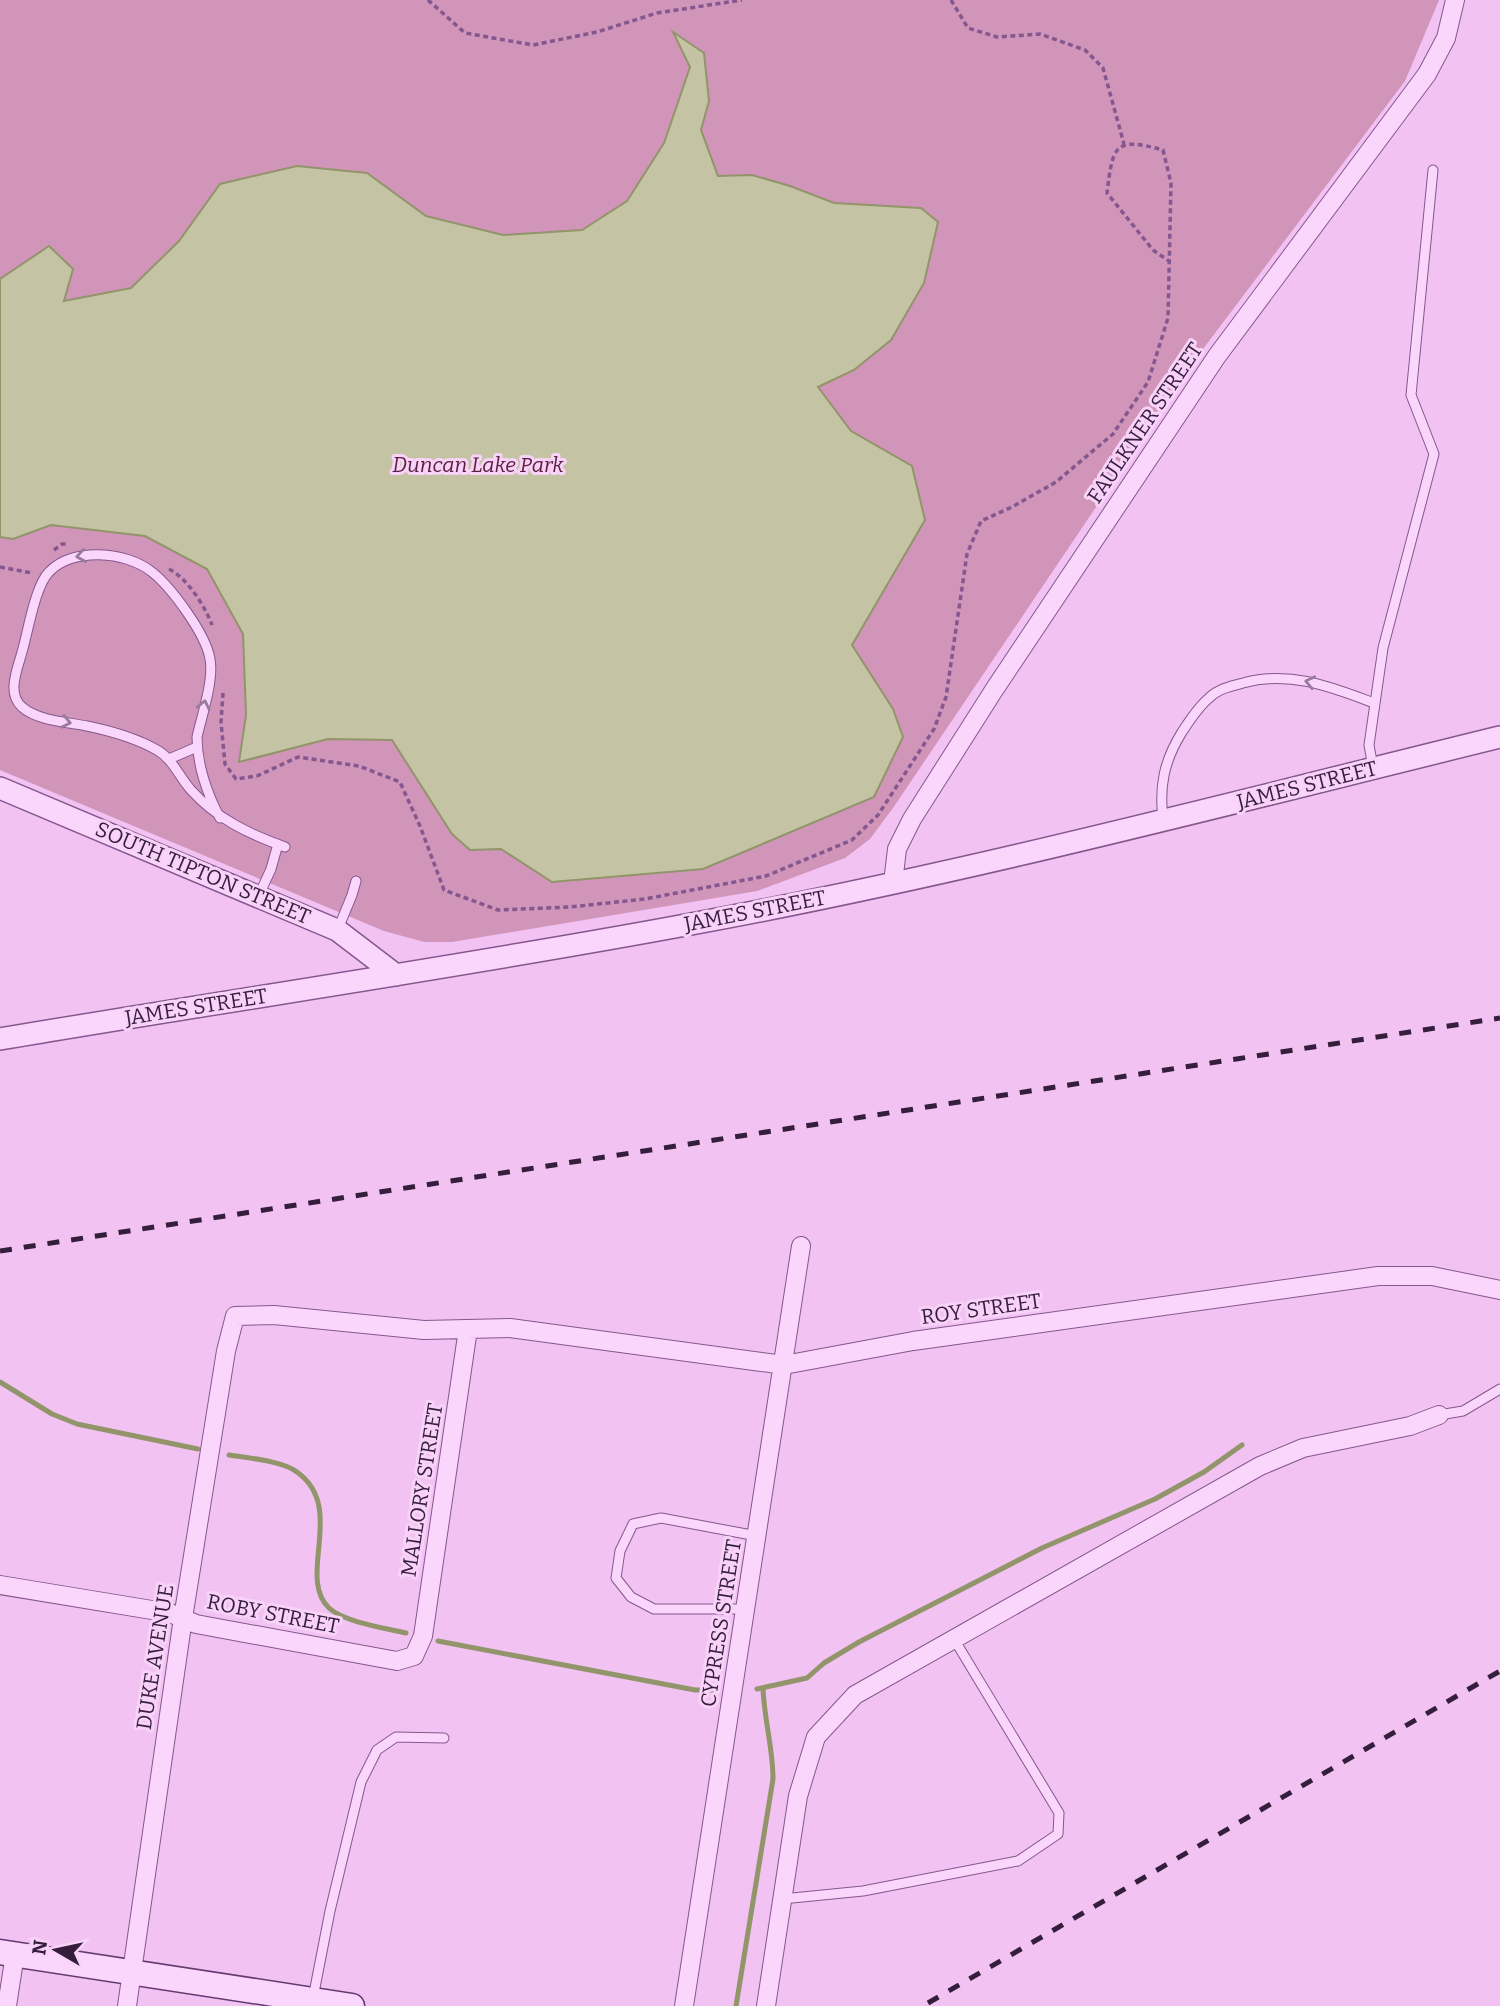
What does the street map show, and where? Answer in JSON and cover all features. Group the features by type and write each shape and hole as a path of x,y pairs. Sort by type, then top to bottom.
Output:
{"main road":[{"path":"7,1953 352,2006"}],"street":[{"name":"FAULKNER STREET","path":"893,883 897,849 912,819 994,690 1217,356 1427,74 1446,38 1455,0"},
{"name":"JAMES STREET","path":"0,1039 691,924 893,883 1500,737"},
{"name":"SOUTH TIPTON STREET","path":"0,788 337,930 396,975"},
{"name":"CYPRESS STREET","path":"684,2006 801,1246"},
{"name":"ROY STREET","path":"235,1316 274,1315 424,1330 510,1328 783,1365 913,1341 1378,1276 1432,1276 1500,1290"},
{"name":"DUKE AVENUE","path":"127,2006 183,1618 228,1342 235,1316"},
{"name":"MALLORY STREET","path":"414,1657 423,1636 468,1329"},
{"path":"766,2006 798,1796 817,1737 855,1695 1260,1466 1303,1448 1409,1426 1439,1415"},
{"name":"ROBY STREET","path":"0,1585 170,1613 196,1624 397,1661 414,1657"},
{"path":"7,1953 7,2006"}],"lane":[{"path":"1373,768 1369,745 1383,648 1434,454 1411,395 1433,170"},
{"path":"220,818 212,802 197,747 211,672 210,657 200,634 169,589 151,571 137,563 97,554 75,556 59,562 46,575 16,674 15,698 21,706 33,713 117,734 161,751 192,792 220,818 282,846 258,897"},
{"path":"1163,820 1160,795 1162,779 1172,748 1210,696 1226,687 1260,678 1287,677 1324,685 1374,703"},
{"path":"169,759 197,747"},
{"path":"337,930 356,881"},
{"path":"1439,1415 1463,1411 1500,1389"},
{"path":"746,1609 654,1609 631,1597 616,1578 620,1551 634,1524 661,1518 757,1536"},
{"path":"782,1899 863,1891 1018,1861 1058,1834 1059,1813 954,1639"},
{"path":"313,2000 330,1911 361,1782 377,1750 397,1737 444,1738"}],"path":[{"path":"428,0 466,33 533,45 597,32 657,13 742,0"},
{"path":"951,0 968,28 997,37 1040,34 1086,50 1103,68 1124,144"},
{"path":"224,684 221,722 225,764 236,779 257,776 298,757 359,766 400,782 420,825 444,890 498,910 645,899 766,876 852,840 878,816 934,729 946,697 967,554 981,521 1012,508 1056,482 1113,434 1148,382 1168,318 1171,183 1163,150 1138,143 1124,144 1111,157 1107,193 1153,250 1169,261"},
{"path":"52,551 62,544 74,545"},
{"path":"0,568 46,575"},
{"path":"167,568 177,573 208,614 217,636"}],"green space":[{"name":"Duncan Lake Park","path":"0,0 1439,0 1405,81 1200,353 870,839 845,858 757,891 452,942 424,942 384,931 0,770"}],"shaded area":[{"path":"673,32 704,53 709,101 701,130 718,176 752,175 834,203 921,208 938,222 924,283 891,340 854,370 818,387 851,431 912,466 925,520 852,645 893,709 903,737 874,797 703,869 552,882 501,849 470,850 452,834 392,740 328,739 239,762 246,715 243,634 207,569 145,536 51,525 13,539 0,537 0,279 49,246 73,269 64,301 131,288 179,241 220,184 297,166 367,173 426,216 503,235 582,230 627,201 664,143 690,67"}],"waterway":[{"path":"0,1382 52,1414 77,1424 198,1449"},
{"path":"757,1689 807,1678 824,1663 859,1642 1042,1548 1155,1499 1204,1472 1242,1445"},
{"path":"229,1455 265,1460 291,1468 311,1487 318,1504 320,1522 317,1578 320,1594 329,1608 354,1621 406,1633"},
{"path":"438,1641 695,1690 716,1690"},
{"path":"736,2006 773,1779 763,1688"}],"railway":[{"path":"0,1251 1500,1018"},
{"path":"928,2003 1500,1671"}]}
